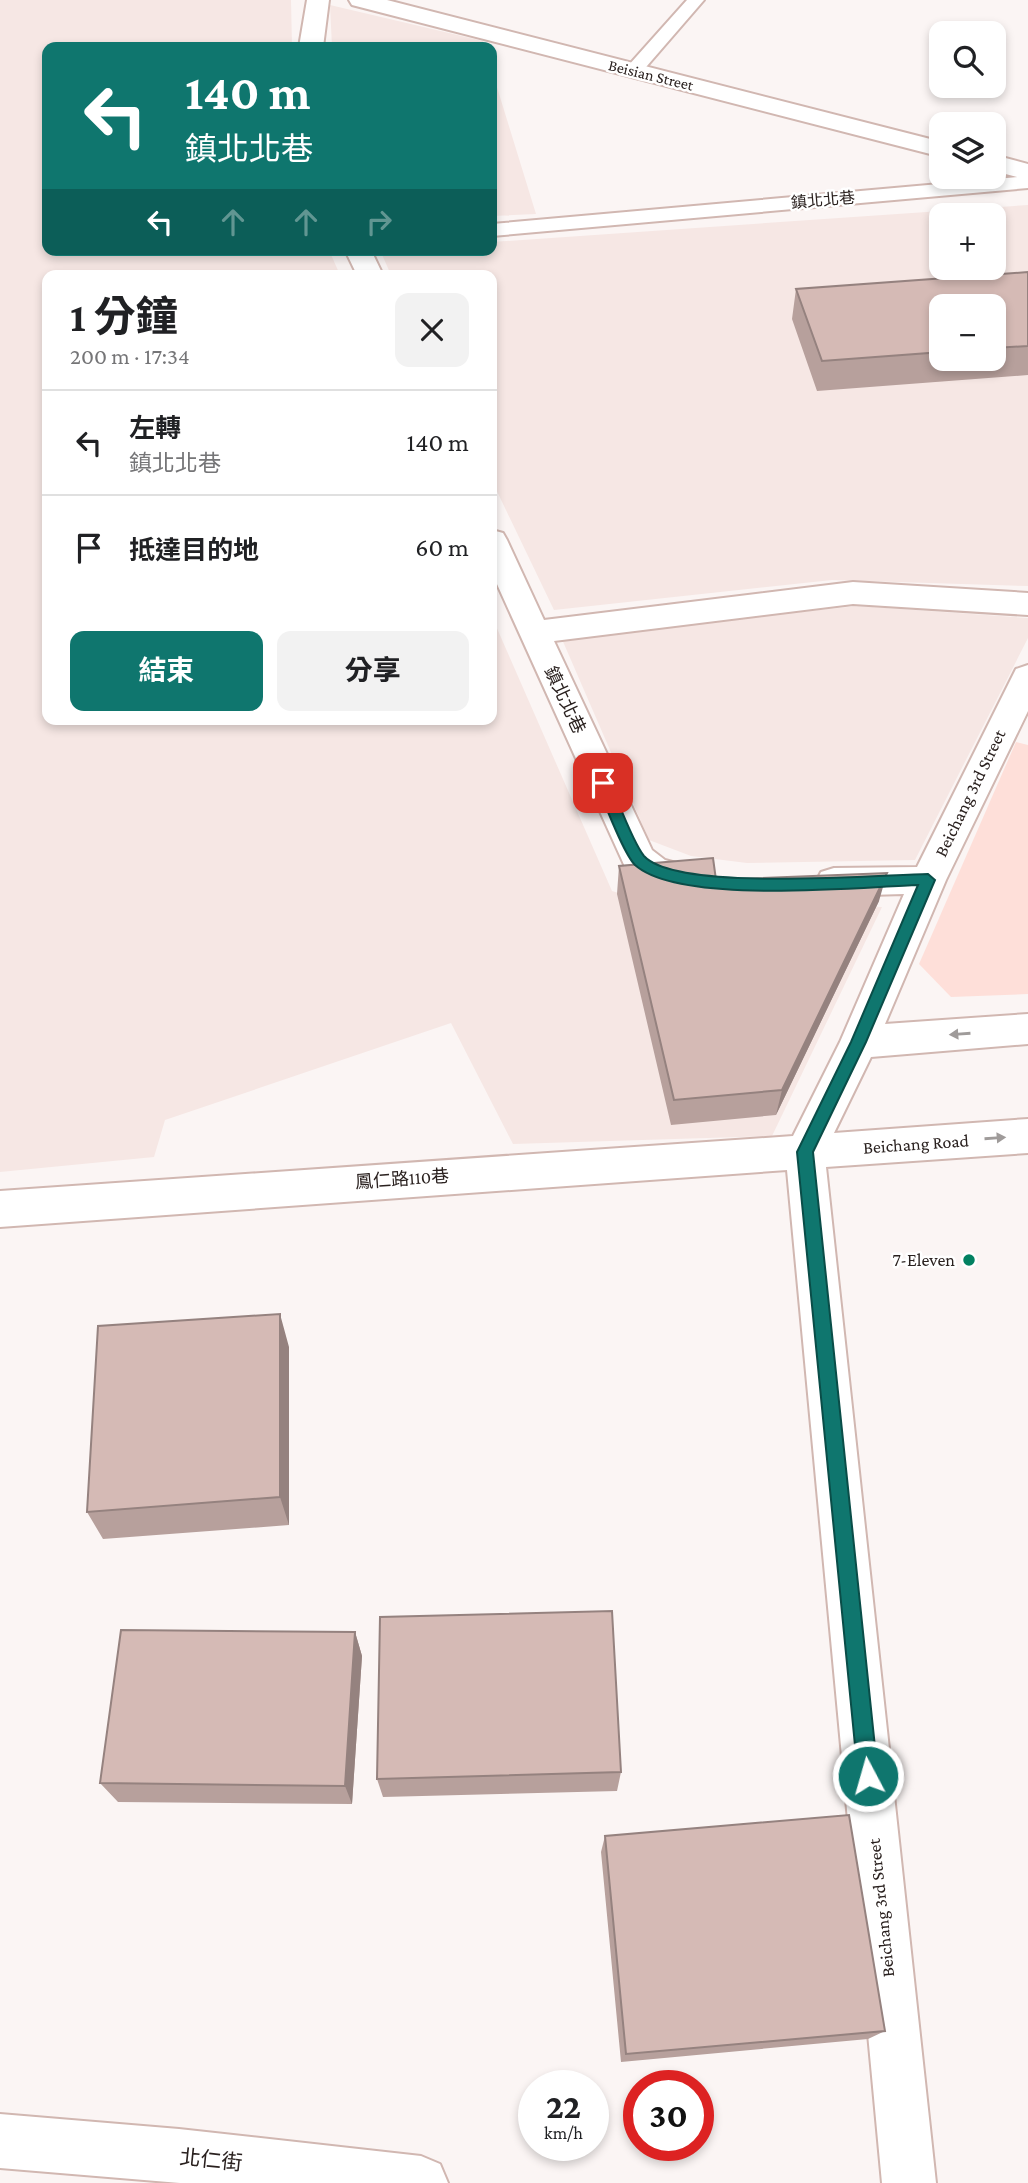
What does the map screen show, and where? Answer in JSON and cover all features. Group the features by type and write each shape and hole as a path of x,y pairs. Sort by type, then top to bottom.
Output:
{"street":[{"path":"312,42 318,0"},
{"name":"Beisian Street","path":"360,0 929,146"},
{"path":"1006,166 1028,172"},
{"name":"鎮北北巷","path":"497,552 638,859 654,871 685,880 719,884"},
{"path":"534,632 853,593 1028,604"},
{"name":"Beichang 3rd Street","path":"909,2183 805,1152 859,1042 928,880 1028,677"},
{"path":"809,883 928,880"},
{"path":"859,1042 1028,1029"},
{"name":"Beichang Road","path":"805,1152 1028,1136"},
{"name":"鳳仁路110巷","path":"0,1209 805,1152"},
{"name":"北仁街","path":"0,2141 177,2169 421,2183"}],"lane":[{"path":"634,70 696,0"},
{"name":"鎮北北巷","path":"497,230 1028,182"}],"shaded area":[{"path":"0,0 291,0 292,42 42,42 42,256 332,256 338,270 42,270 42,725 497,725 497,628 612,891 683,912 882,907 772,1136 513,1144 451,1023 165,1120 154,1157 0,1172"},
{"path":"330,5 483,42 332,42"},
{"path":"497,87 536,214 497,216"},
{"path":"1028,205 1028,586 832,580 554,610 497,491 497,270 389,270 383,256 497,256 497,242 929,212 929,280 1006,280 1006,207"},
{"path":"858,606 1028,618 1028,638 915,860 747,863 691,856 649,840 561,637"},
{"path":"1016,742 1028,745 1028,994 951,997 919,964"}],"building":[{"path":"1028,272 1028,346 1006,347 1006,294 929,294 929,353 822,361 796,289 929,279 1006,280 1006,274"},
{"path":"713,858 716,880 887,873 782,1090 674,1100 619,866"},
{"path":"280,1314 280,1497 87,1512 98,1326"},
{"path":"612,1611 621,1772 377,1779 380,1617"},
{"path":"121,1630 355,1632 345,1786 100,1783"},
{"path":"849,1815 885,2031 626,2054 605,1836"}],"place":[{"name":"7-Eleven","path":"969,1260"}],"route":[{"path":"603,783 638,859 654,871 685,880 730,885 928,880 859,1042 805,1152 868,1776"}]}
